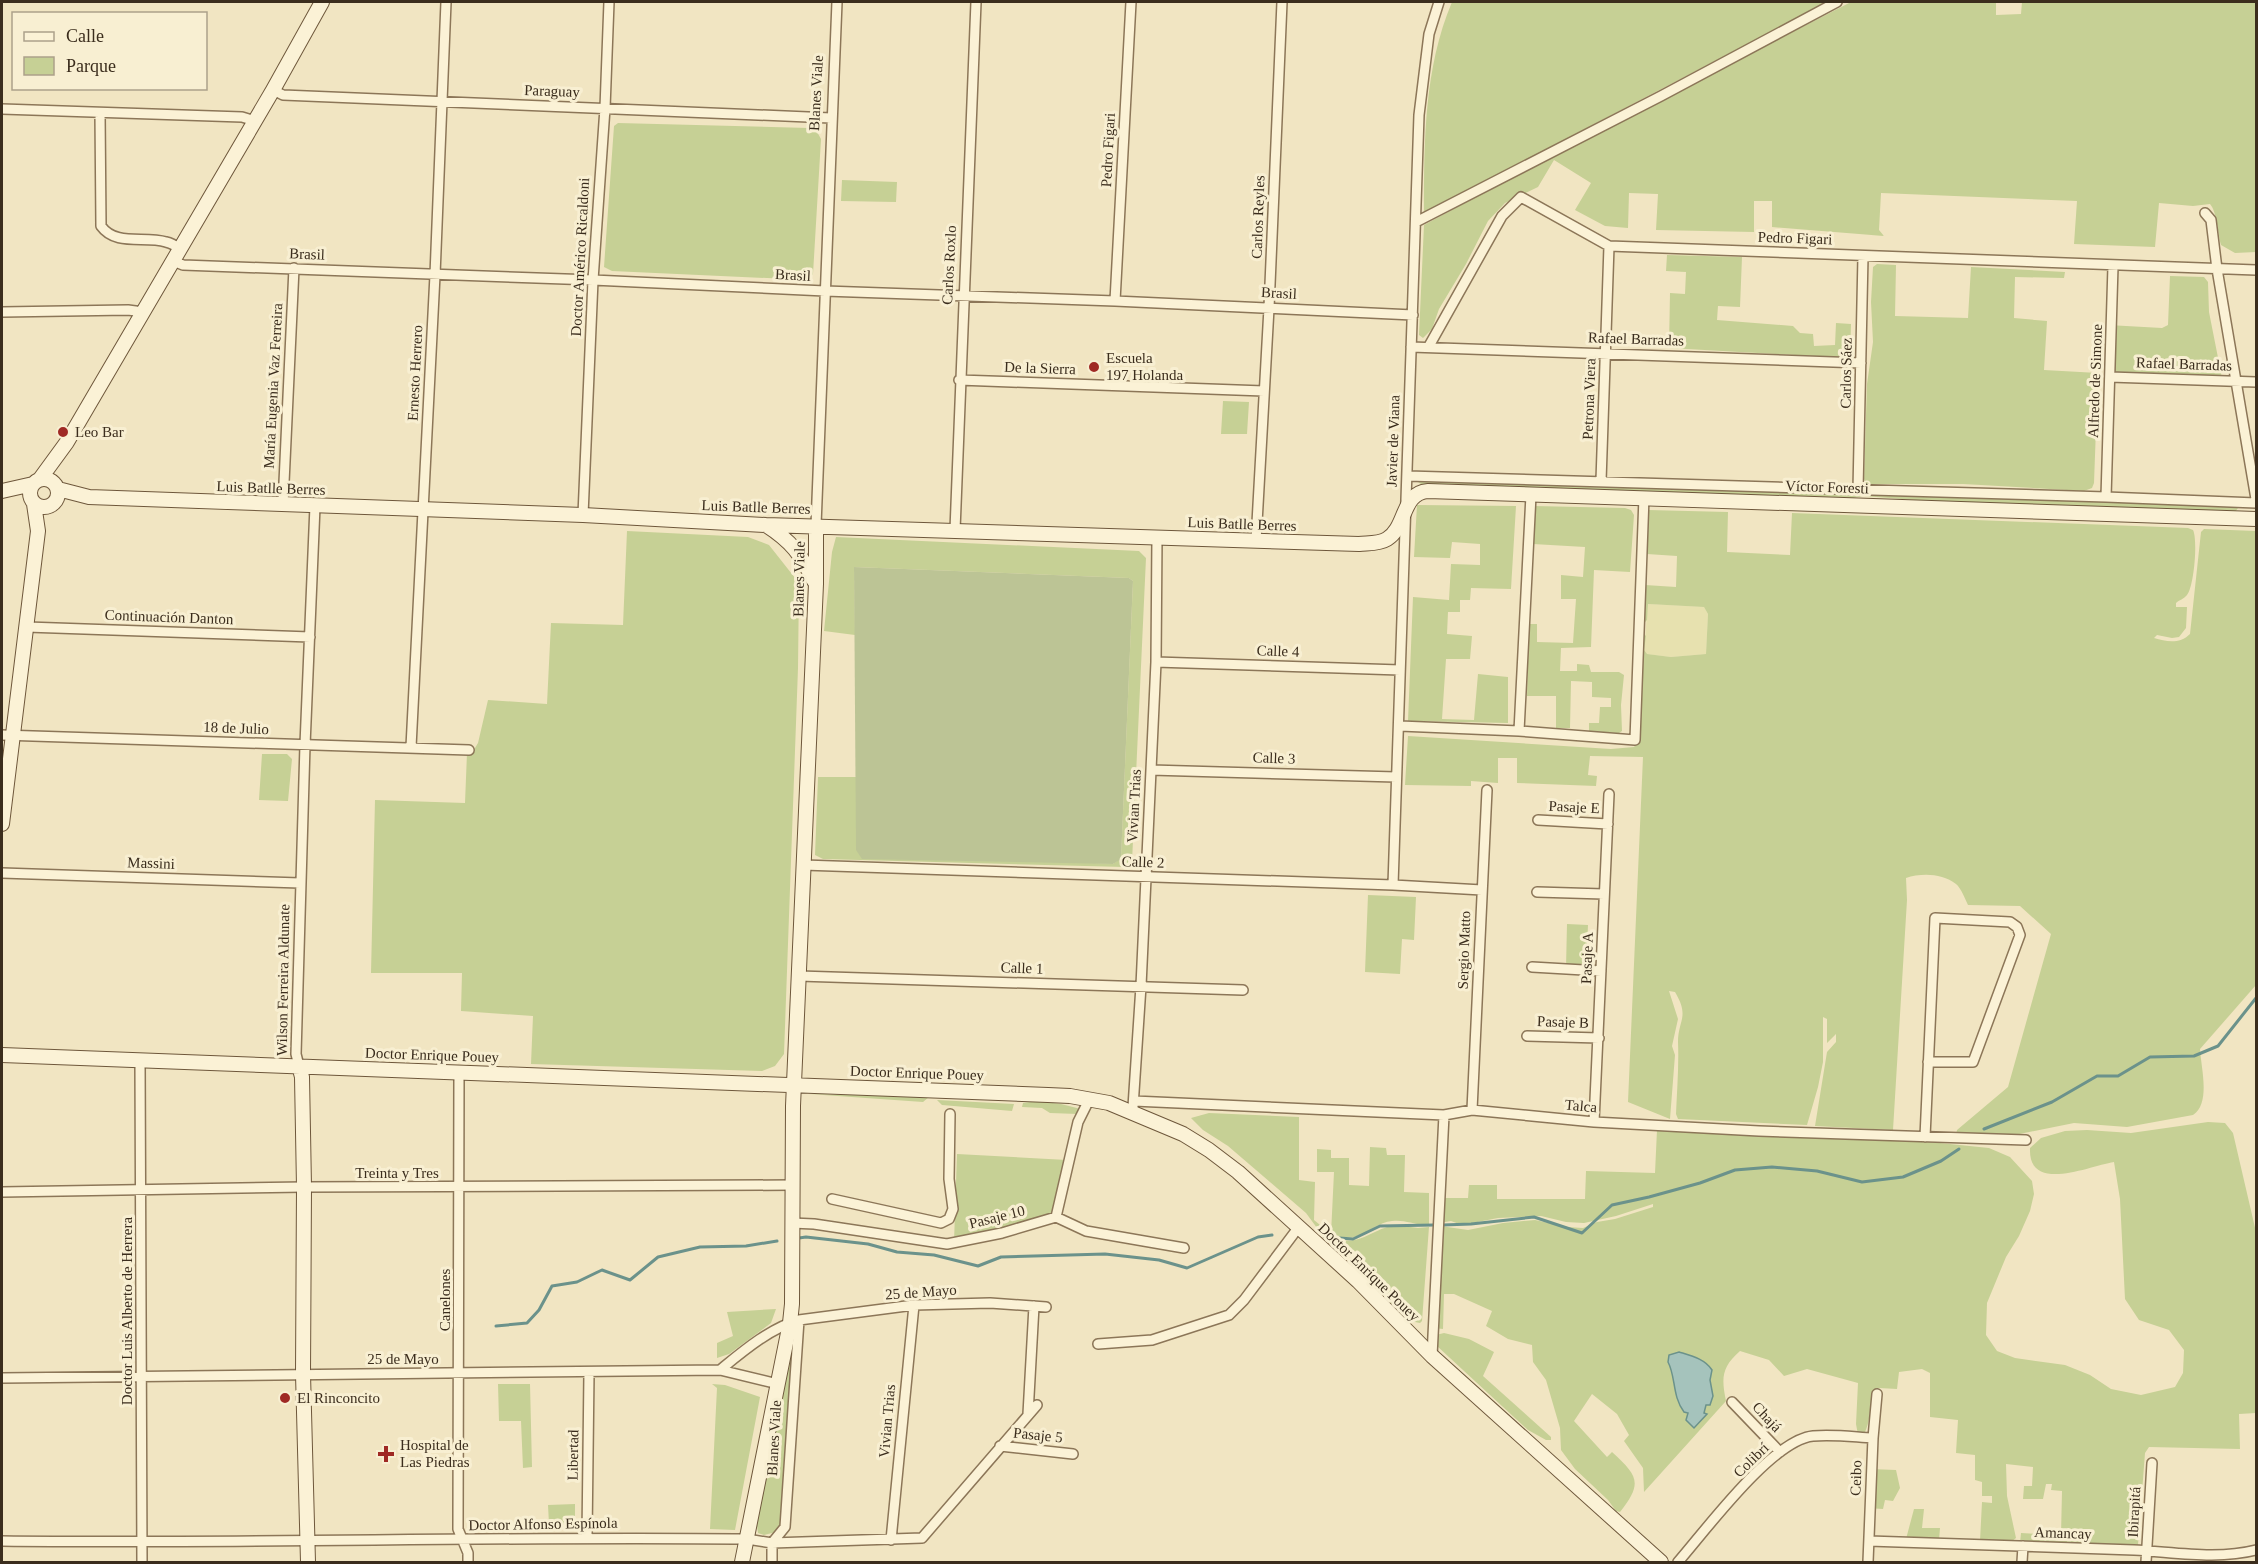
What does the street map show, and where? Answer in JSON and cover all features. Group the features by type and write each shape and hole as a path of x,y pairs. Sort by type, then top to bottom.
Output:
{"street":[{"path":"42,504 30,492 67,442 322,2"},
{"name":"Ernesto Herrero","path":"411,747 446,2"},
{"name":"Doctor Américo Ricaldoni","path":"583,515 593,280 609,2"},
{"name":"Blanes Viale","path":"772,1563 772,1543 785,1527 794,1322 792,1223 794,1086 816,585 816,525 837,2"},
{"name":"Carlos Roxlo","path":"955,530 959,380 976,2"},
{"name":"Pedro Figari","path":"1115,301 1131,2"},
{"name":"Carlos Reyles","path":"1256,542 1282,2"},
{"name":"Javier de Viana","path":"1393,885 1419,115 1429,34 1439,2"},
{"path":"1416,222 1837,2"},
{"name":"Paraguay","path":"273,90 283,95 441,103 831,117"},
{"path":"2,109 242,117 255,121"},
{"path":"100,113 101,226 114,237 166,242 180,249"},
{"name":"Pedro Figari","path":"1429,346 1502,216 1521,197 1609,246 2256,270"},
{"path":"2205,213 2211,220 2217,269 2256,501"},
{"name":"Petrona Viera","path":"1601,482 1609,246"},
{"name":"Carlos Sáez","path":"1858,490 1863,256"},
{"name":"Brasil","path":"172,261 183,265 1115,301 1413,315"},
{"name":"Alfredo de Simone","path":"2106,497 2113,266"},
{"name":"María Eugenia Vaz Ferreira","path":"283,504 294,268"},
{"path":"2,312 128,310 143,312"},
{"name":"Rafael Barradas","path":"1411,346 1861,363"},
{"name":"Rafael Barradas","path":"2110,377 2256,382"},
{"name":"De la Sierra","path":"959,380 1264,391"},
{"path":"3,491 42,504 57,497 56,486 67,442"},
{"name":"Víctor Foresti","path":"1408,476 2256,501"},
{"path":"3,491 48,480 56,486"},
{"name":"Luis Batlle Berres","path":"56,486 88,497"},
{"name":"Víctor Foresti","path":"1406,510 1410,501 1420,492 1644,497 2256,519"},
{"path":"1519,730 1531,495"},
{"name":"Luis Batlle Berres","path":"42,504 88,497 583,515 766,525 1359,544 1382,541 1395,532 1406,510"},
{"path":"1400,726 1519,730 1635,740 1644,497"},
{"path":"2,824 7,735 27,627 42,504"},
{"name":"Wilson Ferreira Aldunate","path":"308,1563 303,1374 302,1077 296,1054 300,883 315,506"},
{"path":"766,525 790,542 805,562 816,585"},
{"name":"Vivian Trias","path":"1133,1107 1156,662 1157,537"},
{"name":"Continuación Danton","path":"27,627 310,637"},
{"name":"Calle 4","path":"1156,662 1400,670"},
{"name":"18 de Julio","path":"7,735 469,750"},
{"name":"Calle 3","path":"1151,770 1396,777"},
{"name":"Sergio Matto","path":"1472,1110 1487,790"},
{"name":"Pasaje A","path":"1594,1122 1609,794"},
{"name":"Pasaje E","path":"1538,820 1608,824"},
{"name":"Calle 2","path":"803,865 1482,890"},
{"name":"Massini","path":"2,873 300,883"},
{"path":"1537,892 1604,894"},
{"path":"1925,1137 1928,1062 1935,918 2010,922 2017,927 2020,935 1973,1062 1928,1062"},
{"path":"1532,967 1601,971"},
{"name":"Calle 1","path":"799,976 1243,990"},
{"name":"Pasaje B","path":"1527,1036 1599,1038"},
{"name":"Doctor Enrique Pouey","path":"2,1055 1037,1094 1070,1096 1133,1107 1209,1150 1238,1172 1358,1281 1432,1356 1661,1563"},
{"name":"Doctor Luis Alberto de Herrera","path":"140,1060 142,1563"},
{"name":"Canelones","path":"459,1072 458,1529 468,1553 468,1563"},
{"path":"1089,1100 1078,1122 1056,1217 1086,1231 1184,1248"},
{"name":"Talca","path":"1133,1107 1444,1115 1472,1110 1594,1122 2026,1140"},
{"path":"832,1199 941,1223 950,1219 953,1209 949,1179 950,1114"},
{"path":"1432,1356 1444,1115"},
{"name":"Treinta y Tres","path":"2,1192 304,1187 793,1185"},
{"name":"Pasaje 10","path":"792,1223 814,1224 947,1244 1002,1233 1056,1217"},
{"name":"Pasaje 10","path":"792,1223 814,1224"},
{"path":"1098,1344 1152,1340 1229,1315 1244,1300 1298,1228"},
{"name":"25 de Mayo","path":"2,1378 720,1370 738,1355 794,1322 914,1305 990,1304 1046,1307"},
{"name":"Vivian Trias","path":"891,1540 914,1305"},
{"path":"1028,1415 1034,1306"},
{"name":"Blanes Viale","path":"742,1563 778,1384 794,1322"},
{"path":"720,1370 778,1384"},
{"name":"Libertad","path":"587,1537 590,1373"},
{"name":"Ceibo","path":"1868,1563 1877,1394"},
{"name":"Chajá","path":"1732,1402 1780,1452"},
{"name":"Doctor Alfonso Espínola","path":"2,1541 142,1543 587,1537 747,1539 772,1543 922,1538 1037,1404"},
{"name":"Colibrí","path":"1678,1563 1758,1470 1797,1440 1813,1436 1873,1438"},
{"name":"Pasaje 5","path":"1000,1446 1073,1454"},
{"name":"Ibirapitá","path":"2146,1563 2152,1463"},
{"name":"Amancay","path":"1869,1541 2199,1555 2242,1554 2256,1550"},
{"path":"2022,1563 2023,1546"}],"shaded area":[{"path":"1648,604 1704,607 1708,614 1706,654 1671,657 1646,654 1644,650"}],"green space":[{"path":"1452,2 1828,2 1424,213 1425,132 1431,79 1443,27"},
{"path":"1851,2 1996,2 1996,15 2021,14 2022,2 2256,2 2256,252 2235,253 2221,245 2216,218 2210,204 2193,206 2159,203 2155,247 2074,244 2077,201 1881,193 1879,230 1884,236 1772,227 1772,201 1754,201 1754,232 1656,230 1658,194 1629,193 1628,228 1605,226 1575,210 1591,183 1554,160 1538,187 1505,203 1488,221 1439,309 1432,329 1423,338 1419,335 1424,225 1554,155"},
{"path":"618,123 816,130 821,139 813,274 809,280 612,271 604,267 614,126"},
{"path":"842,180 897,182 896,202 841,201"},
{"path":"1667,255 1742,257 1740,307 1718,306 1717,320 1793,326 1800,333 1813,334 1814,346 1835,345 1836,323 1851,324 1850,358 1669,348 1670,293 1685,294 1686,272 1666,271"},
{"path":"1877,264 1896,265 1895,316 1968,318 1971,267 2065,272 2064,278 2015,277 2014,318 2047,321 2044,370 2098,373 2092,488 2084,491 1963,484 1866,484 1864,479 1867,384 1873,342 1871,302 1873,267"},
{"path":"2170,276 2204,277 2208,282 2209,312 2222,378 2109,374 2105,371 2108,325 2162,328 2168,325"},
{"path":"1223,401 1249,402 1247,434 1221,434"},
{"path":"1419,480 1585,487 2236,503 2238,508 2235,512 1929,501 1863,496 1853,498 1424,486 1418,482"},
{"path":"1417,505 1516,506 1511,589 1471,588 1470,600 1460,600 1460,612 1448,612 1447,634 1472,636 1470,659 1446,659 1442,719 1474,720 1478,674 1508,677 1508,723 1408,721 1413,597 1449,600 1451,564 1480,565 1480,544 1452,542 1450,558 1414,557"},
{"path":"1534,506 1625,508 1631,510 1634,515 1630,572 1594,570 1591,647 1561,648 1560,671 1577,671 1577,664 1589,665 1591,672 1619,672 1624,675 1621,705 1622,731 1619,733 1589,732 1589,723 1599,723 1600,707 1611,707 1611,698 1592,697 1592,682 1571,681 1570,728 1556,728 1556,696 1527,696 1529,624 1537,624 1537,642 1573,643 1576,599 1561,599 1561,575 1583,577 1585,547 1533,544"},
{"path":"1648,510 1728,512 1727,552 1790,555 1792,513 2188,528 2193,530 2194,535 2193,574 2187,595 2176,603 2176,607 2187,607 2186,628 2179,637 2157,635 2154,638 2168,641 2178,641 2190,634 2201,532 2204,529 2256,531 2256,985 2200,1049 2203,1094 2199,1109 2193,1115 2127,1127 2074,1123 2000,1138 1956,1135 1957,1130 2008,1087 2051,934 2020,906 1968,905 1956,884 1938,876 1925,875 1906,878 1907,900 1893,1130 1815,1126 1827,1052 1836,1042 1836,1034 1827,1043 1827,1019 1823,1017 1823,1062 1807,1125 1678,1119 1676,1114 1678,1035 1683,1013 1675,992 1669,991 1678,1019 1672,1046 1675,1055 1670,1119 1628,1102 1643,757 1590,756 1588,775 1597,776 1596,786 1517,783 1517,758 1498,758 1498,783 1471,781 1471,786 1405,785 1408,736 1611,749 1634,747 1638,742 1644,634 1646,636 1644,650 1647,654 1671,657 1706,654 1708,614 1704,607 1648,604 1647,620 1644,623 1645,585 1676,587 1677,556 1647,554"},
{"path":"627,531 748,537 769,545 799,583 784,1054 775,1066 762,1071 531,1064 533,1016 461,1011 462,973 371,973 375,800 465,803 467,753 472,753 478,743 488,700 547,704 551,623 623,625"},
{"path":"836,537 1139,551 1146,558 1132,862 1124,867 823,859 815,855 818,777 856,777 856,850 1113,864 1121,858 1133,581 1129,578 854,567 855,635 824,631 832,552"},
{"path":"854,567 1129,578 1133,581 1121,859 1113,864 862,859 856,850"},
{"path":"262,754 287,754 292,759 288,801 259,800"},
{"path":"1368,895 1416,897 1414,940 1402,939 1400,974 1365,972"},
{"path":"1567,924 1588,925 1586,969 1566,968"},
{"path":"809,1094 929,1097 923,1102"},
{"path":"937,1100 1014,1104 1012,1111 942,1105"},
{"path":"1037,1101 1081,1109 1078,1114 1050,1113 1042,1108 1022,1107 1023,1103"},
{"path":"1209,1113 1299,1117 1299,1180 1315,1182 1314,1220 1331,1234 1334,1172 1317,1172 1317,1149 1331,1150 1331,1158 1349,1158 1349,1185 1369,1186 1370,1147 1386,1148 1387,1155 1405,1155 1404,1192 1429,1193 1429,1224 1387,1222 1353,1237 1338,1237 1320,1232 1306,1213 1228,1146 1203,1130 1191,1118"},
{"path":"2208,1122 2225,1123 2233,1133 2256,1232 2256,1413 2239,1414 2240,1449 2149,1447 2145,1453 2138,1545 2133,1548 2020,1543 2021,1533 2061,1535 2062,1491 2051,1490 2052,1484 2046,1484 2043,1499 2023,1499 2024,1486 2032,1486 2033,1467 2006,1464 2007,1496 2016,1538 2011,1542 1980,1541 1982,1502 1992,1503 1992,1496 1982,1496 1982,1482 1975,1480 1975,1455 1956,1453 1958,1420 1930,1417 1930,1373 1922,1369 1899,1372 1897,1389 1879,1388 1873,1399 1868,1425 1862,1437 1858,1435 1856,1424 1858,1383 1807,1369 1784,1376 1769,1360 1740,1351 1724,1373 1726,1401 1644,1492 1643,1468 1624,1441 1629,1435 1617,1414 1592,1394 1574,1421 1607,1457 1612,1452 1621,1460 1634,1480 1632,1494 1620,1512 1616,1511 1608,1500 1575,1469 1561,1450 1560,1428 1546,1380 1533,1362 1532,1345 1508,1339 1486,1326 1492,1311 1454,1294 1444,1294 1443,1329 1434,1328 1440,1226 1468,1230 1535,1220 1583,1228 1653,1207 1653,1204 1584,1223 1566,1222 1541,1216 1498,1218 1462,1225 1451,1221 1439,1223 1440,1198 1468,1198 1469,1185 1497,1185 1497,1199 1585,1199 1586,1171 1655,1173 1657,1130 1930,1142 1989,1148 2010,1157 2032,1181 2034,1194 2030,1211 2019,1236 2006,1257 1987,1303 1986,1335 1997,1351 2015,1358 2065,1365 2090,1375 2111,1389 2141,1395 2175,1387 2183,1373 2184,1350 2169,1330 2139,1320 2125,1299 2120,1199 2114,1162 2062,1174 2049,1174 2039,1170 2032,1162 2030,1148 2041,1138 2065,1131 2131,1133"},
{"path":"957,1154 1067,1160 1053,1213 954,1242"},
{"path":"1395,1225 1429,1227 1422,1321 1420,1323 1400,1317 1361,1262 1332,1240 1333,1238 1358,1239"},
{"path":"776,1309 771,1323 729,1354 717,1358 717,1343 733,1336 727,1312"},
{"path":"792,1333 784,1523 780,1531 764,1535 758,1533 757,1526 788,1341"},
{"path":"1444,1333 1469,1339 1494,1352 1483,1376 1551,1437 1551,1440 1546,1440 1528,1430 1437,1346 1436,1335"},
{"path":"498,1384 530,1384 532,1467 523,1468 521,1421 499,1421"},
{"path":"712,1384 725,1385 760,1397 735,1530 710,1529 717,1388"},
{"path":"1870,1469 1896,1470 1900,1488 1893,1501 1885,1500 1883,1509 1867,1508"},
{"path":"575,1504 575,1525 549,1524 548,1505"},
{"path":"1914,1509 1924,1509 1922,1528 1940,1528 1939,1540 1906,1539"}],"water":[{"path":"1679,1352 1702,1361 1712,1370 1710,1380 1713,1396 1710,1405 1706,1405 1704,1413 1707,1414 1694,1428 1686,1420 1688,1413 1684,1412 1680,1406 1668,1362 1669,1355"}],"waterway":[{"path":"1984,1129 2052,1102 2097,1076 2118,1076 2150,1057 2194,1056 2218,1046 2256,998"},
{"path":"1443,1225 1534,1217 1582,1233 1612,1205 1700,1183 1735,1170 1772,1167 1817,1171 1862,1182 1903,1177 1941,1161 1959,1149"},
{"path":"1325,1237 1353,1239 1380,1226 1434,1225"},
{"path":"799,1238 868,1244 897,1252 934,1255 978,1266 1001,1257 1105,1254 1159,1260 1187,1268 1258,1237 1272,1235"},
{"path":"496,1326 527,1323 539,1310 552,1286 577,1282 602,1270 630,1280 658,1257 700,1247 746,1246 777,1241"}],"place":[{"name":"Escuela 197 Holanda","path":"1094,367"},
{"name":"Leo Bar","path":"63,432"},
{"name":"El Rinconcito","path":"285,1398"},
{"name":"Hospital de Las Piedras","path":"386,1454"}]}
